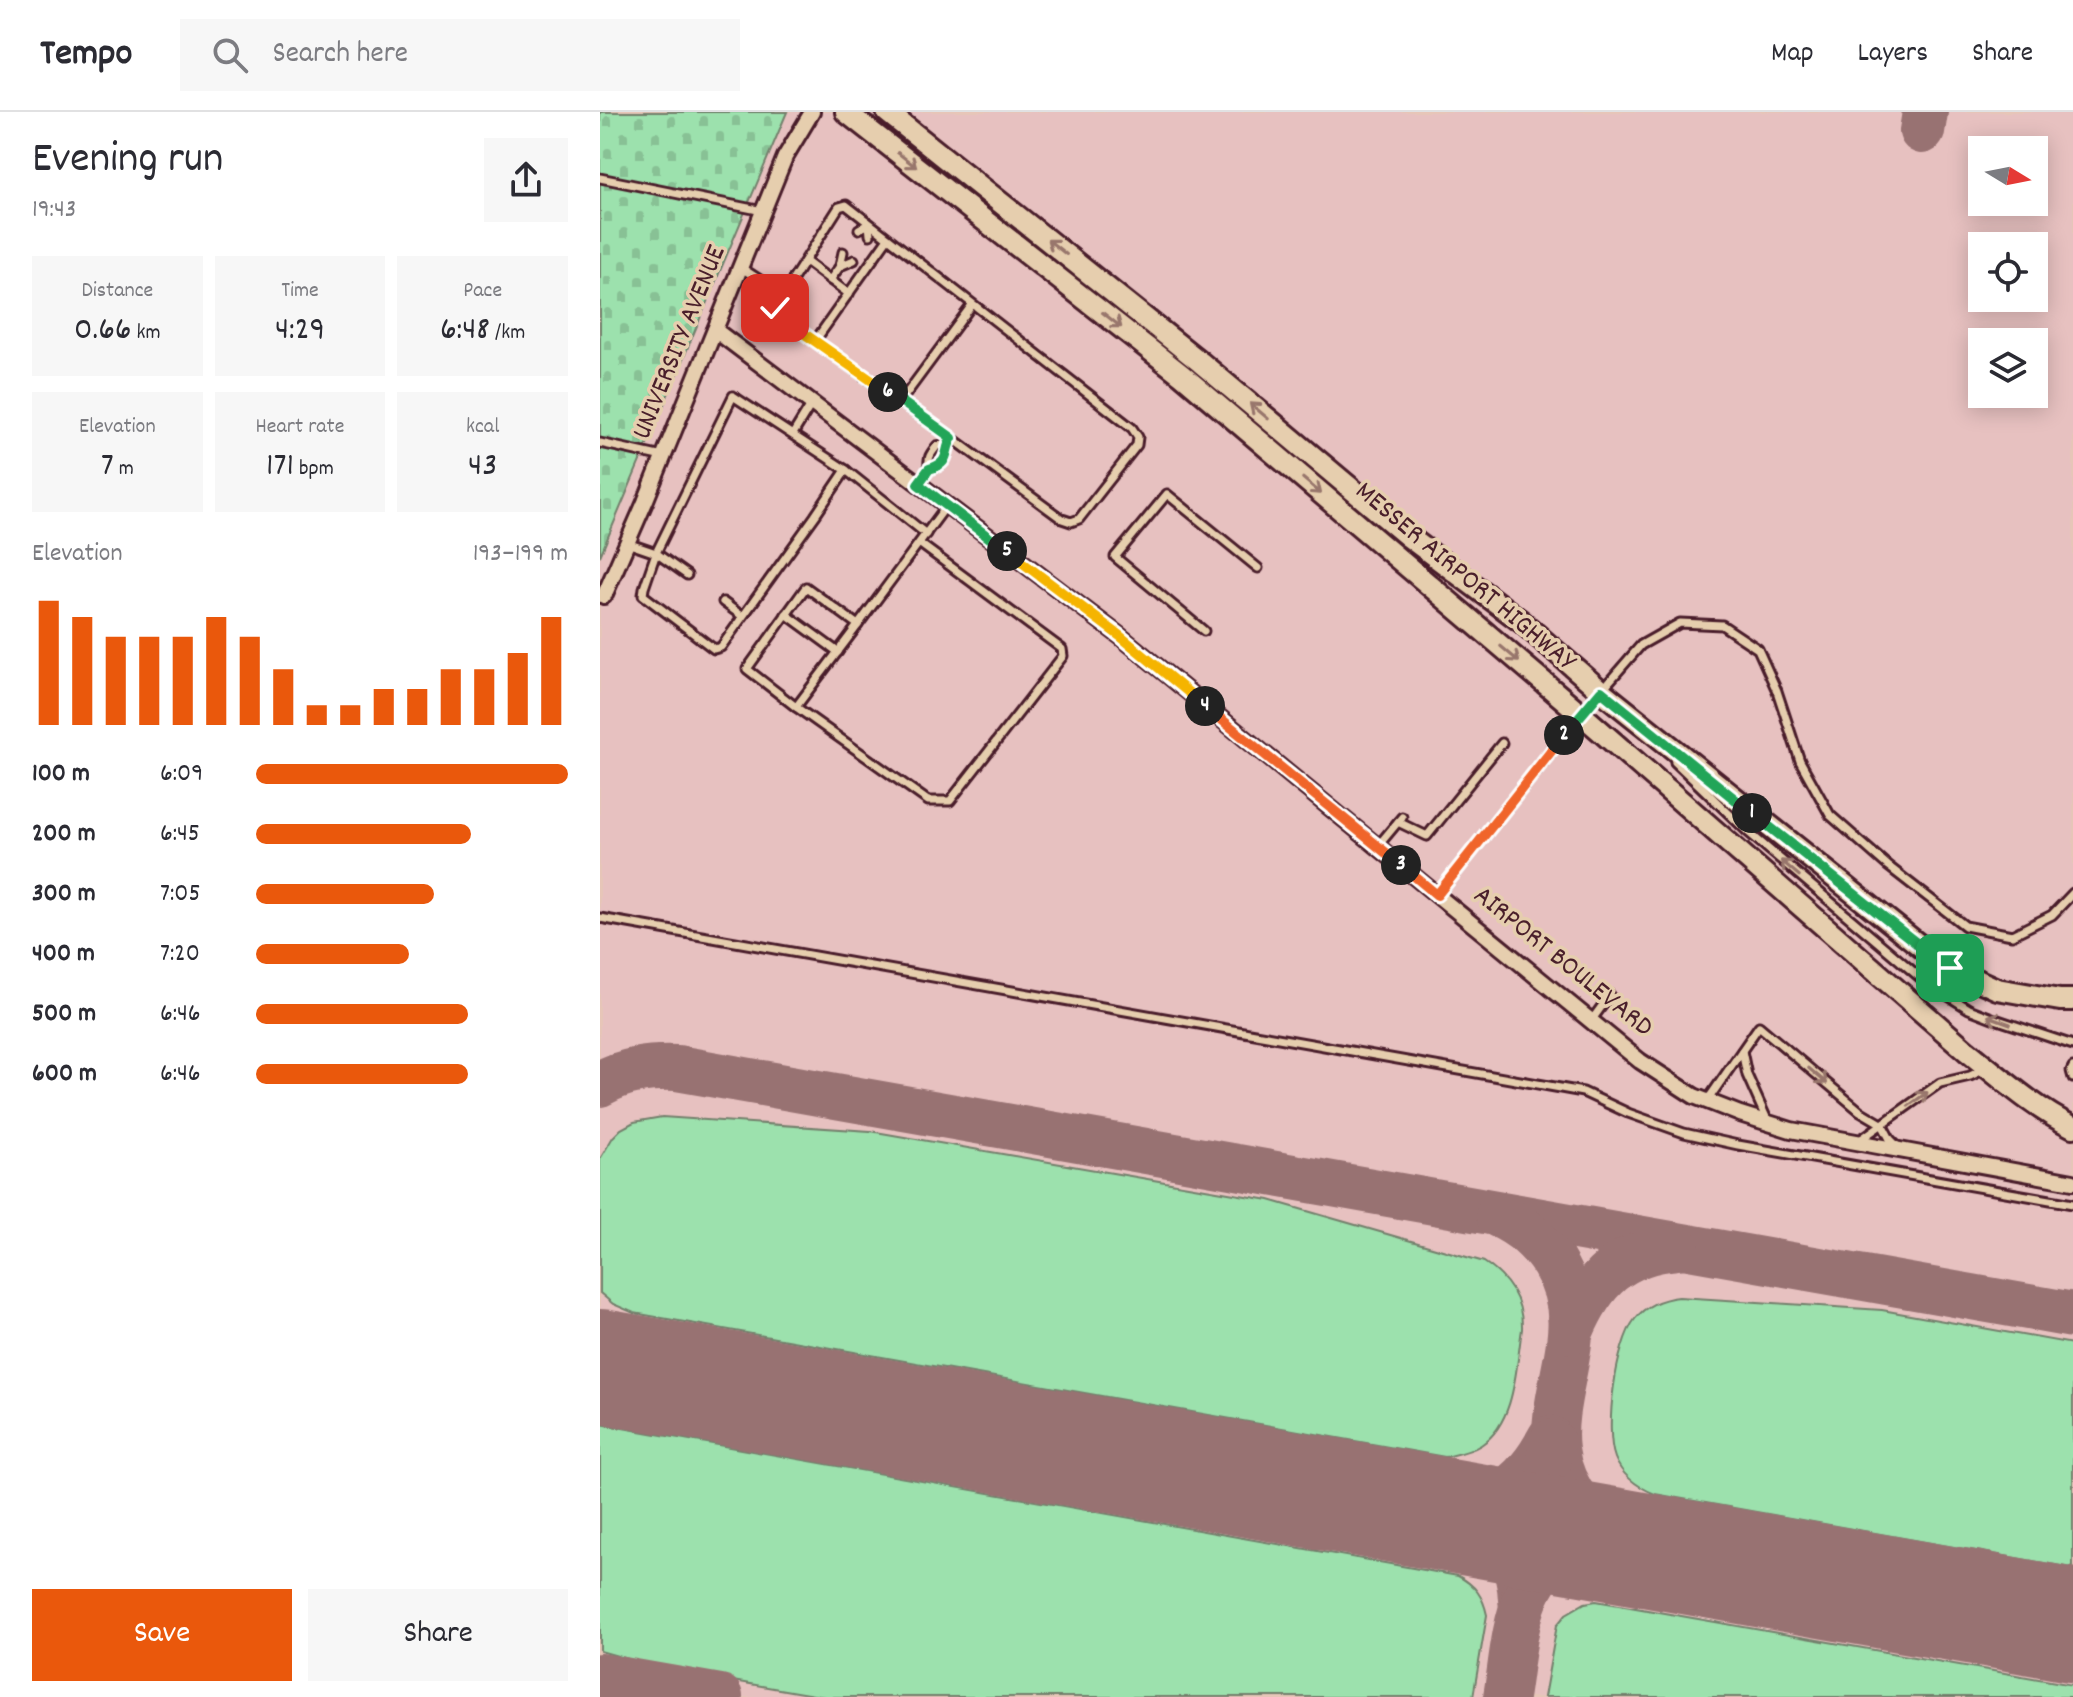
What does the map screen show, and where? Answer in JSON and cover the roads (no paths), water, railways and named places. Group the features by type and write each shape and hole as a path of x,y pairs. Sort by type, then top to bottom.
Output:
{"main road":[{"name":"MESSER AIRPORT HIGHWAY","path":"846,112 1182,375 1581,714 1988,1068 2048,1113 2073,1127"},
{"name":"MESSER AIRPORT HIGHWAY","path":"887,112 1200,362 1409,537 1522,622 1601,691 1944,965 1997,989 2073,1000"}],"street":[{"name":"UNIVERSITY AVENUE","path":"604,596 785,157 812,112"},
{"name":"AIRPORT BOULEVARD","path":"715,330 1120,636 1640,1061 1694,1096 1791,1130 2073,1182"}],"lane":[{"path":"600,178 763,211"},
{"path":"846,205 869,224 1132,428 1138,437 1137,445 1079,519 1071,522 1062,519 776,314 775,308 839,207 846,205"},
{"path":"859,229 869,224"},
{"path":"869,224 870,235"},
{"path":"815,341 888,238"},
{"path":"830,280 840,266 843,252"},
{"path":"840,266 854,260"},
{"path":"805,261 849,294"},
{"path":"740,267 783,295"},
{"path":"901,401 972,305"},
{"path":"846,470 721,647 714,649 643,595 656,553 733,396 846,470 926,534"},
{"path":"793,434 812,403"},
{"path":"918,484 929,469 939,466 948,453 950,441"},
{"path":"929,469 928,458 937,446 950,441"},
{"path":"600,443 663,457"},
{"path":"1204,631 1115,557 1167,494 1258,568"},
{"path":"796,707 947,505"},
{"path":"627,543 656,553 687,575"},
{"path":"858,625 806,587 747,669 928,801 950,801 1063,656 1062,649 919,543"},
{"path":"723,602 742,616"},
{"path":"786,614 838,652"},
{"path":"801,625 808,615"},
{"path":"1437,895 1581,714 1641,645 1680,623 1722,625 1758,649 1777,691 1800,761 1830,815 1888,866 1965,926 2012,935 2052,915 2073,893"},
{"name":"MESSER AIRPORT HIGHWAY","path":"1601,691 1747,831 1913,972 1969,1009 2073,1045"},
{"path":"1377,847 1400,820 1427,836 1502,743"},
{"path":"600,918 1583,1092 1628,1113 1684,1133 2073,1204"},
{"path":"1591,1021 1610,995"},
{"path":"1707,1101 1759,1026 1860,1111 1882,1124 1902,1152"},
{"path":"1742,1051 1747,1075 1769,1124"},
{"path":"2073,1067 2073,1078"},
{"path":"1855,1143 1940,1083 1988,1068"}]}
